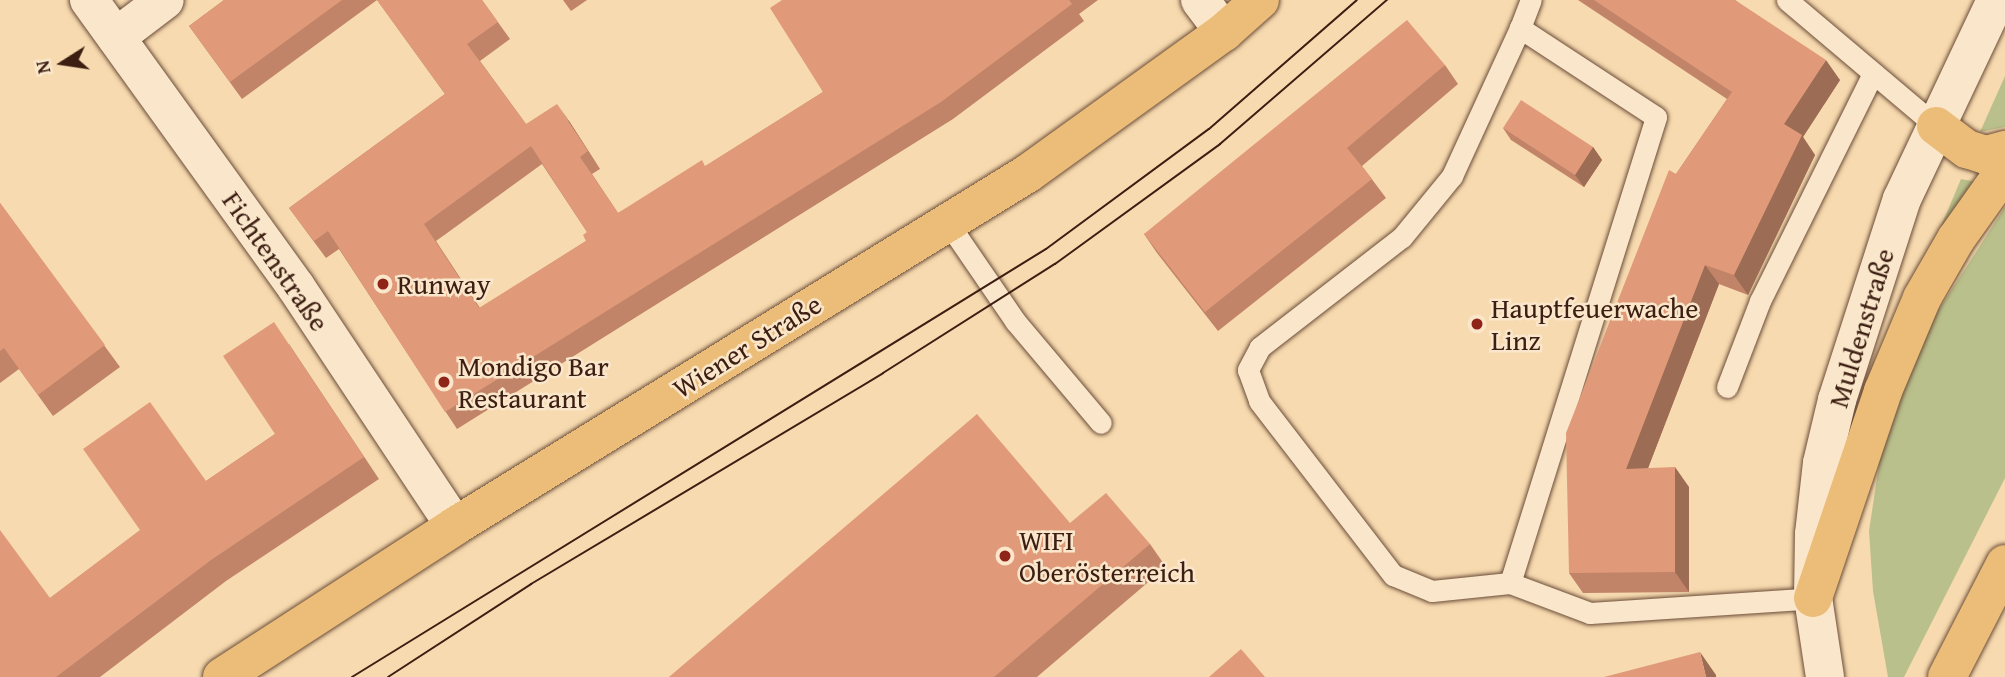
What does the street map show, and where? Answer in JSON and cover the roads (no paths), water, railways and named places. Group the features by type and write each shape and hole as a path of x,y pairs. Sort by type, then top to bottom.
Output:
{"main road":[{"name":"Wiener Straße","path":"222,677 455,526 1027,174 1224,32 1260,0"},
{"path":"1936,126 1967,149 1986,155 2005,150"},
{"path":"1813,598 1883,391 1922,299 1956,239 2005,170"},
{"path":"1947,677 2005,564"}],"street":[{"name":"Fichtenstraße","path":"89,0 296,287 455,526"},
{"path":"116,37 165,0"},
{"path":"1200,0 1224,32"},
{"name":"Muldenstraße","path":"1825,677 1813,598 1816,510 1837,400 1902,199 1996,0"}],"lane":[{"path":"1531,0 1451,176 1402,237 1260,347 1248,370 1259,401 1393,575 1432,591 1510,583 1590,613 1813,598"},
{"path":"1787,0 1936,126"},
{"path":"1510,583 1656,117 1520,28"},
{"path":"1727,387 1760,301 1872,73"},
{"path":"948,223 1015,321 1101,423"}],"tram line":[{"path":"352,677 1046,249 1209,129 1357,0"},
{"path":"388,677 531,584 883,373 1055,264 1220,144 1387,0"}],"place":[{"name":"Runway","path":"383,284"},
{"name":"Hauptfeuerwache Linz","path":"1477,324"},
{"name":"Mondigo Bar Restaurant","path":"444,382"},
{"name":"WIFI Oberösterreich","path":"1005,556"}]}
